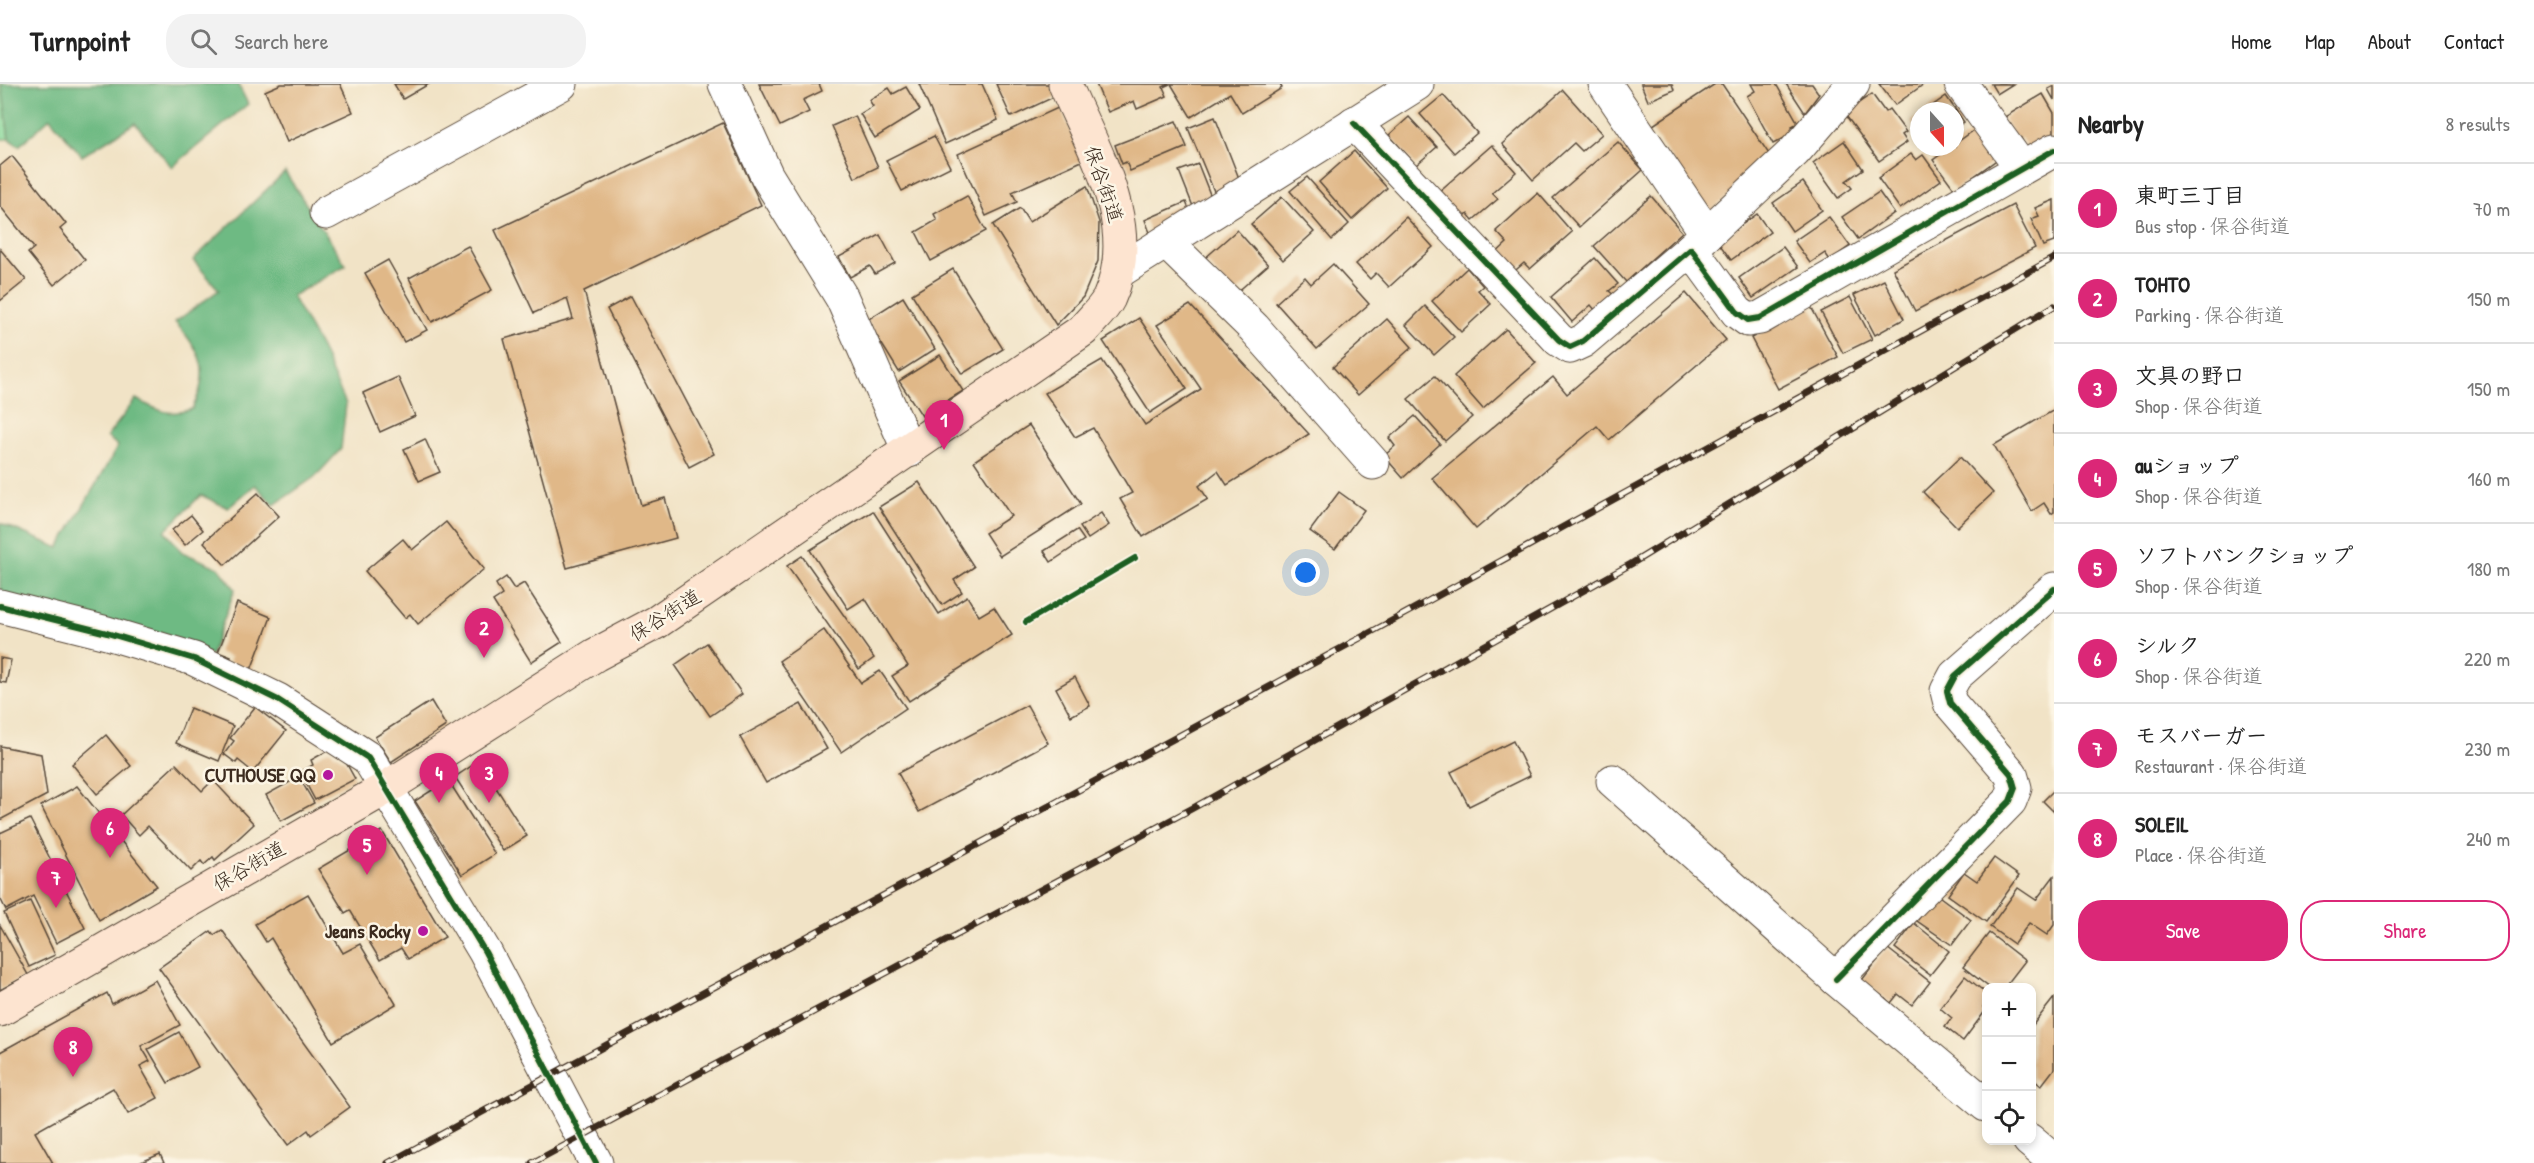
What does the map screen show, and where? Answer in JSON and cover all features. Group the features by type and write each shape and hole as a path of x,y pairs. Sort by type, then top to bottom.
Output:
{"main road":[{"name":"保谷街道","path":"0,1010 386,788 595,655 657,622 1083,330 1108,300 1118,272 1122,251 1120,226 1107,183 1065,84"}],"street":[{"path":"326,213 561,84"},
{"path":"725,84 767,176 842,298 909,451"},
{"path":"1605,84 1699,242 1737,312 1748,320 1760,318 2054,150"},
{"path":"1354,123 1559,340 1570,346 1583,341 1699,242 1795,152 1853,84"},
{"path":"1961,84 2021,167"},
{"path":"1118,272 1411,86"},
{"path":"1167,243 1254,328 1373,464"},
{"path":"1836,979 2010,801 2015,788 2011,774 1950,704 1947,691 1955,676 2054,589"},
{"path":"0,606 194,659 278,700 360,751 373,765 485,952 596,1163"},
{"path":"1613,781 1836,979 1982,1102"},
{"path":"2035,1145 2054,1161"}],"green space":[{"path":"0,84 2,84 9,139 0,139"},
{"path":"2,84 238,84 248,104 172,167 135,123 82,156 50,118 19,146 9,139"},
{"path":"285,172 346,265 292,296 321,348 346,404 341,449 316,476 274,505 255,485 228,508 201,495 165,531 182,552 219,568 235,589 211,655 0,599 0,523 59,548 118,446 107,437 136,399 163,411 177,412 192,409 201,383 201,362 191,342 175,322 219,290 193,260"}],"building":[{"path":"281,84 340,84 353,112 287,142 265,91"},
{"path":"394,84 429,84 403,99"},
{"path":"759,84 819,84 822,91 803,100 809,112 780,126"},
{"path":"919,84 982,84 998,120 945,144"},
{"path":"996,84 1050,84 1056,96 1011,117"},
{"path":"1096,84 1170,84 1163,87 1167,96 1137,109 1134,101 1108,112"},
{"path":"1171,84 1280,84 1282,88 1242,113 1230,93 1191,117"},
{"path":"1641,84 1672,84 1674,90 1648,101"},
{"path":"1715,84 1722,84 1773,160 1708,213 1650,127"},
{"path":"1751,84 1776,84 1798,123 1792,126 1796,132 1773,144 1747,96 1755,91"},
{"path":"1786,84 1812,84 1819,94 1805,113"},
{"path":"1879,84 1924,84 1895,105"},
{"path":"1991,84 2013,84 1997,94"},
{"path":"2054,86 2054,100 2048,89"},
{"path":"906,87 920,110 875,138 860,114 873,106 869,100 889,88 893,94"},
{"path":"1563,90 1602,134 1582,151 1574,143 1533,180 1502,144"},
{"path":"1872,94 1885,112 1889,109 1906,132 1902,135 1907,142 1879,161 1844,113"},
{"path":"2043,94 2054,113 2054,136 2028,151 2021,138 2016,140 2003,118"},
{"path":"1443,95 1477,133 1454,153 1420,114"},
{"path":"1946,96 1950,102 1938,102"},
{"path":"1060,107 1084,160 1012,192 1017,202 986,216 958,154"},
{"path":"855,116 878,167 855,178 832,126"},
{"path":"1215,117 1242,186 1216,196 1188,128"},
{"path":"1409,117 1437,147 1416,165 1389,135"},
{"path":"1176,121 1187,147 1130,171 1126,162 1122,164 1115,145"},
{"path":"723,123 761,205 584,291 641,505 665,498 676,538 567,568 504,339 573,319 567,298 534,313 495,230"},
{"path":"1977,128 1999,158 1955,190 1933,160 1939,156 1964,156 1964,137"},
{"path":"934,136 950,167 902,191 886,160"},
{"path":"1844,141 1863,169 1846,181 1852,188 1838,198 1813,163"},
{"path":"1618,142 1643,170 1579,227 1553,198"},
{"path":"1492,145 1516,172 1492,193 1498,199 1473,220 1468,214 1460,221 1436,194"},
{"path":"1354,151 1387,188 1352,220 1319,182"},
{"path":"1910,155 1916,160 1924,156 1941,180 1900,209 1878,178"},
{"path":"12,156 66,224 60,229 85,260 54,285 28,253 34,248 0,206 0,166"},
{"path":"1198,164 1215,207 1196,214 1179,171"},
{"path":"1307,177 1349,224 1332,240 1290,191"},
{"path":"1803,182 1822,210 1792,231 1773,203"},
{"path":"1087,186 1099,222 1098,261 1083,297 1056,325 993,225 1020,208 1029,222"},
{"path":"1879,192 1894,213 1858,239 1842,217"},
{"path":"1538,193 1572,232 1530,269 1524,263 1510,275 1493,256 1507,243 1496,231"},
{"path":"967,196 986,231 931,261 916,232 937,220 934,214"},
{"path":"1651,196 1682,232 1626,282 1594,246"},
{"path":"1282,197 1314,232 1283,260 1251,224"},
{"path":"2054,200 2054,242 2043,246 2031,219 2039,216 2035,208"},
{"path":"1186,202 1194,221 1153,240 1145,220"},
{"path":"2013,205 2035,248 1915,311 1893,269"},
{"path":"1757,214 1770,232 1731,260 1718,242"},
{"path":"1406,217 1433,247 1389,287 1376,273 1370,279 1356,264"},
{"path":"1829,217 1850,246 1830,260 1825,253 1810,263 1794,241"},
{"path":"1237,230 1268,265 1235,294 1204,259"},
{"path":"880,235 895,263 875,274 870,266 850,277 839,257"},
{"path":"468,246 492,290 432,322 409,278"},
{"path":"1783,247 1798,267 1753,298 1739,278"},
{"path":"0,249 26,280 0,301"},
{"path":"1595,258 1618,284 1609,291 1614,295 1596,311 1591,305 1572,322 1551,297"},
{"path":"388,260 427,330 404,342 365,273"},
{"path":"1333,264 1369,304 1317,349 1276,303 1305,277 1311,284"},
{"path":"1467,268 1483,286 1478,290 1491,304 1461,332 1432,301"},
{"path":"953,269 1003,349 962,374 912,294"},
{"path":"1884,280 1904,319 1875,335 1854,295"},
{"path":"1686,293 1726,340 1609,440 1597,426 1476,529 1432,478 1553,377 1567,394"},
{"path":"631,296 714,454 689,467 607,309"},
{"path":"903,297 935,349 899,372 867,320"},
{"path":"1850,297 1872,339 1843,353 1821,312"},
{"path":"1190,305 1309,434 1227,485 1218,471 1199,486 1208,499 1143,537 1120,499 1132,493 1093,428 1075,437 1045,393 1102,360 1145,425 1201,389 1157,325"},
{"path":"1425,306 1454,337 1434,355 1406,325"},
{"path":"1811,307 1838,357 1778,389 1751,338"},
{"path":"1139,318 1187,389 1150,413 1103,341"},
{"path":"1387,319 1412,347 1358,395 1333,367"},
{"path":"1506,329 1536,363 1483,409 1454,376"},
{"path":"940,355 963,391 922,416 899,381"},
{"path":"1435,376 1472,417 1445,441 1408,399"},
{"path":"398,377 415,416 380,432 363,393"},
{"path":"2054,410 2054,512 2051,514 2044,503 2032,511 1994,445"},
{"path":"1415,416 1440,444 1403,478 1384,456 1395,446 1389,438"},
{"path":"1029,425 1081,504 1000,556 985,533 1011,516 974,461"},
{"path":"425,439 440,472 419,481 404,449"},
{"path":"1960,457 1993,493 1957,527 1923,492"},
{"path":"919,482 974,567 954,580 962,592 942,605 879,507"},
{"path":"1339,492 1364,510 1335,549 1310,531"},
{"path":"258,493 279,516 225,565 204,542"},
{"path":"873,511 939,614 967,596 979,616 994,607 1012,635 909,701 892,676 908,666 865,598 848,609 810,550"},
{"path":"1101,513 1109,525 1088,539 1080,527"},
{"path":"191,515 203,530 185,545 172,530"},
{"path":"446,522 484,569 418,624 410,614 405,618 365,571 403,539 412,550"},
{"path":"1077,530 1084,540 1051,562 1044,551"},
{"path":"802,556 874,658 859,669 787,566"},
{"path":"506,577 514,589 524,583 562,642 531,662 493,601 502,595 496,584"},
{"path":"237,603 271,617 251,670 229,662 231,657 218,652"},
{"path":"824,630 861,683 880,671 906,708 841,752 779,661"},
{"path":"707,643 742,694 710,716 675,665"},
{"path":"0,658 11,660 6,683 0,682"},
{"path":"1075,677 1090,706 1071,716 1056,688"},
{"path":"431,701 446,726 391,762 375,737"},
{"path":"801,704 827,749 766,783 740,737"},
{"path":"1027,705 1048,743 919,812 898,773"},
{"path":"255,707 286,731 253,772 238,760 236,763 224,754 234,741 230,738"},
{"path":"190,708 233,726 219,761 176,743"},
{"path":"106,735 131,766 97,794 72,764"},
{"path":"1513,741 1530,776 1469,806 1451,772"},
{"path":"0,746 41,754 47,795 0,820"},
{"path":"329,750 345,761 355,779 315,800 300,772 313,765 311,760"},
{"path":"479,761 527,836 503,851 455,777"},
{"path":"176,764 202,791 213,780 254,824 215,860 213,857 204,865 201,861 191,871 148,826 139,835 121,815"},
{"path":"299,777 314,803 281,821 266,795"},
{"path":"448,780 495,854 462,875 415,801"},
{"path":"77,786 157,886 99,920 41,806"},
{"path":"2054,790 2054,812 2043,801"},
{"path":"30,819 85,928 56,943 33,896 6,910 0,898 0,833"},
{"path":"382,831 445,937 408,959 401,948 380,960 350,910 345,913 318,869"},
{"path":"1994,858 2019,876 1986,922 1948,895 1964,872 1977,881"},
{"path":"2054,876 2054,925 2047,935 2029,923 2014,944 1990,927 2018,888 2036,900"},
{"path":"308,894 343,953 360,944 396,1004 333,1042 271,938 266,942 255,924"},
{"path":"1936,894 1971,920 1952,945 1917,921"},
{"path":"30,901 55,955 29,967 4,913"},
{"path":"1914,923 1949,951 1930,975 1895,948"},
{"path":"0,925 28,975 0,990"},
{"path":"222,930 350,1107 311,1135 308,1130 288,1145 159,968 211,931 214,935"},
{"path":"1989,933 2025,961 2008,983 1984,983 1963,967"},
{"path":"1887,948 1930,982 1912,1005 1898,994 1891,1003 1862,980"},
{"path":"1965,976 1982,990 1982,1015 1963,1041 1945,1027 1952,1018 1940,1008"},
{"path":"155,980 180,1025 141,1046 150,1061 140,1066 158,1098 128,1114 113,1088 35,1132 53,1163 0,1163 0,1052 107,993 112,1004"},
{"path":"2054,998 2054,1069 2041,1086 2036,1082 2036,1021"},
{"path":"179,1032 198,1067 168,1083 148,1049"},
{"path":"160,1154 164,1163 139,1163"}],"railway":[{"path":"388,1163 1386,624 2054,258"},
{"path":"532,1163 1193,808 1631,564 2054,306"}],"cycle path":[{"path":"1354,123 1559,340 1570,347 1583,341 1691,249 1737,312 1748,320 1760,318 2054,150"},
{"path":"1026,622 1135,558"},
{"path":"1836,979 2010,801 2015,788 2011,774 1950,703 1947,691 1955,676 2054,589"},
{"path":"0,606 107,633 194,659 278,700 368,758 485,952 596,1163"}],"place":[{"name":"東町三丁目","path":"944,450"},
{"name":"TOHTO","path":"484,658"},
{"name":"CUTHOUSE QQ","path":"328,775"},
{"name":"auショップ","path":"439,803"},
{"name":"文具の野口","path":"489,803"},
{"name":"シルク","path":"110,858"},
{"name":"ソフトバンクショップ","path":"367,875"},
{"name":"モスバーガー","path":"56,908"},
{"name":"Jeans Rocky","path":"423,931"},
{"name":"SOLEIL","path":"73,1077"}]}
